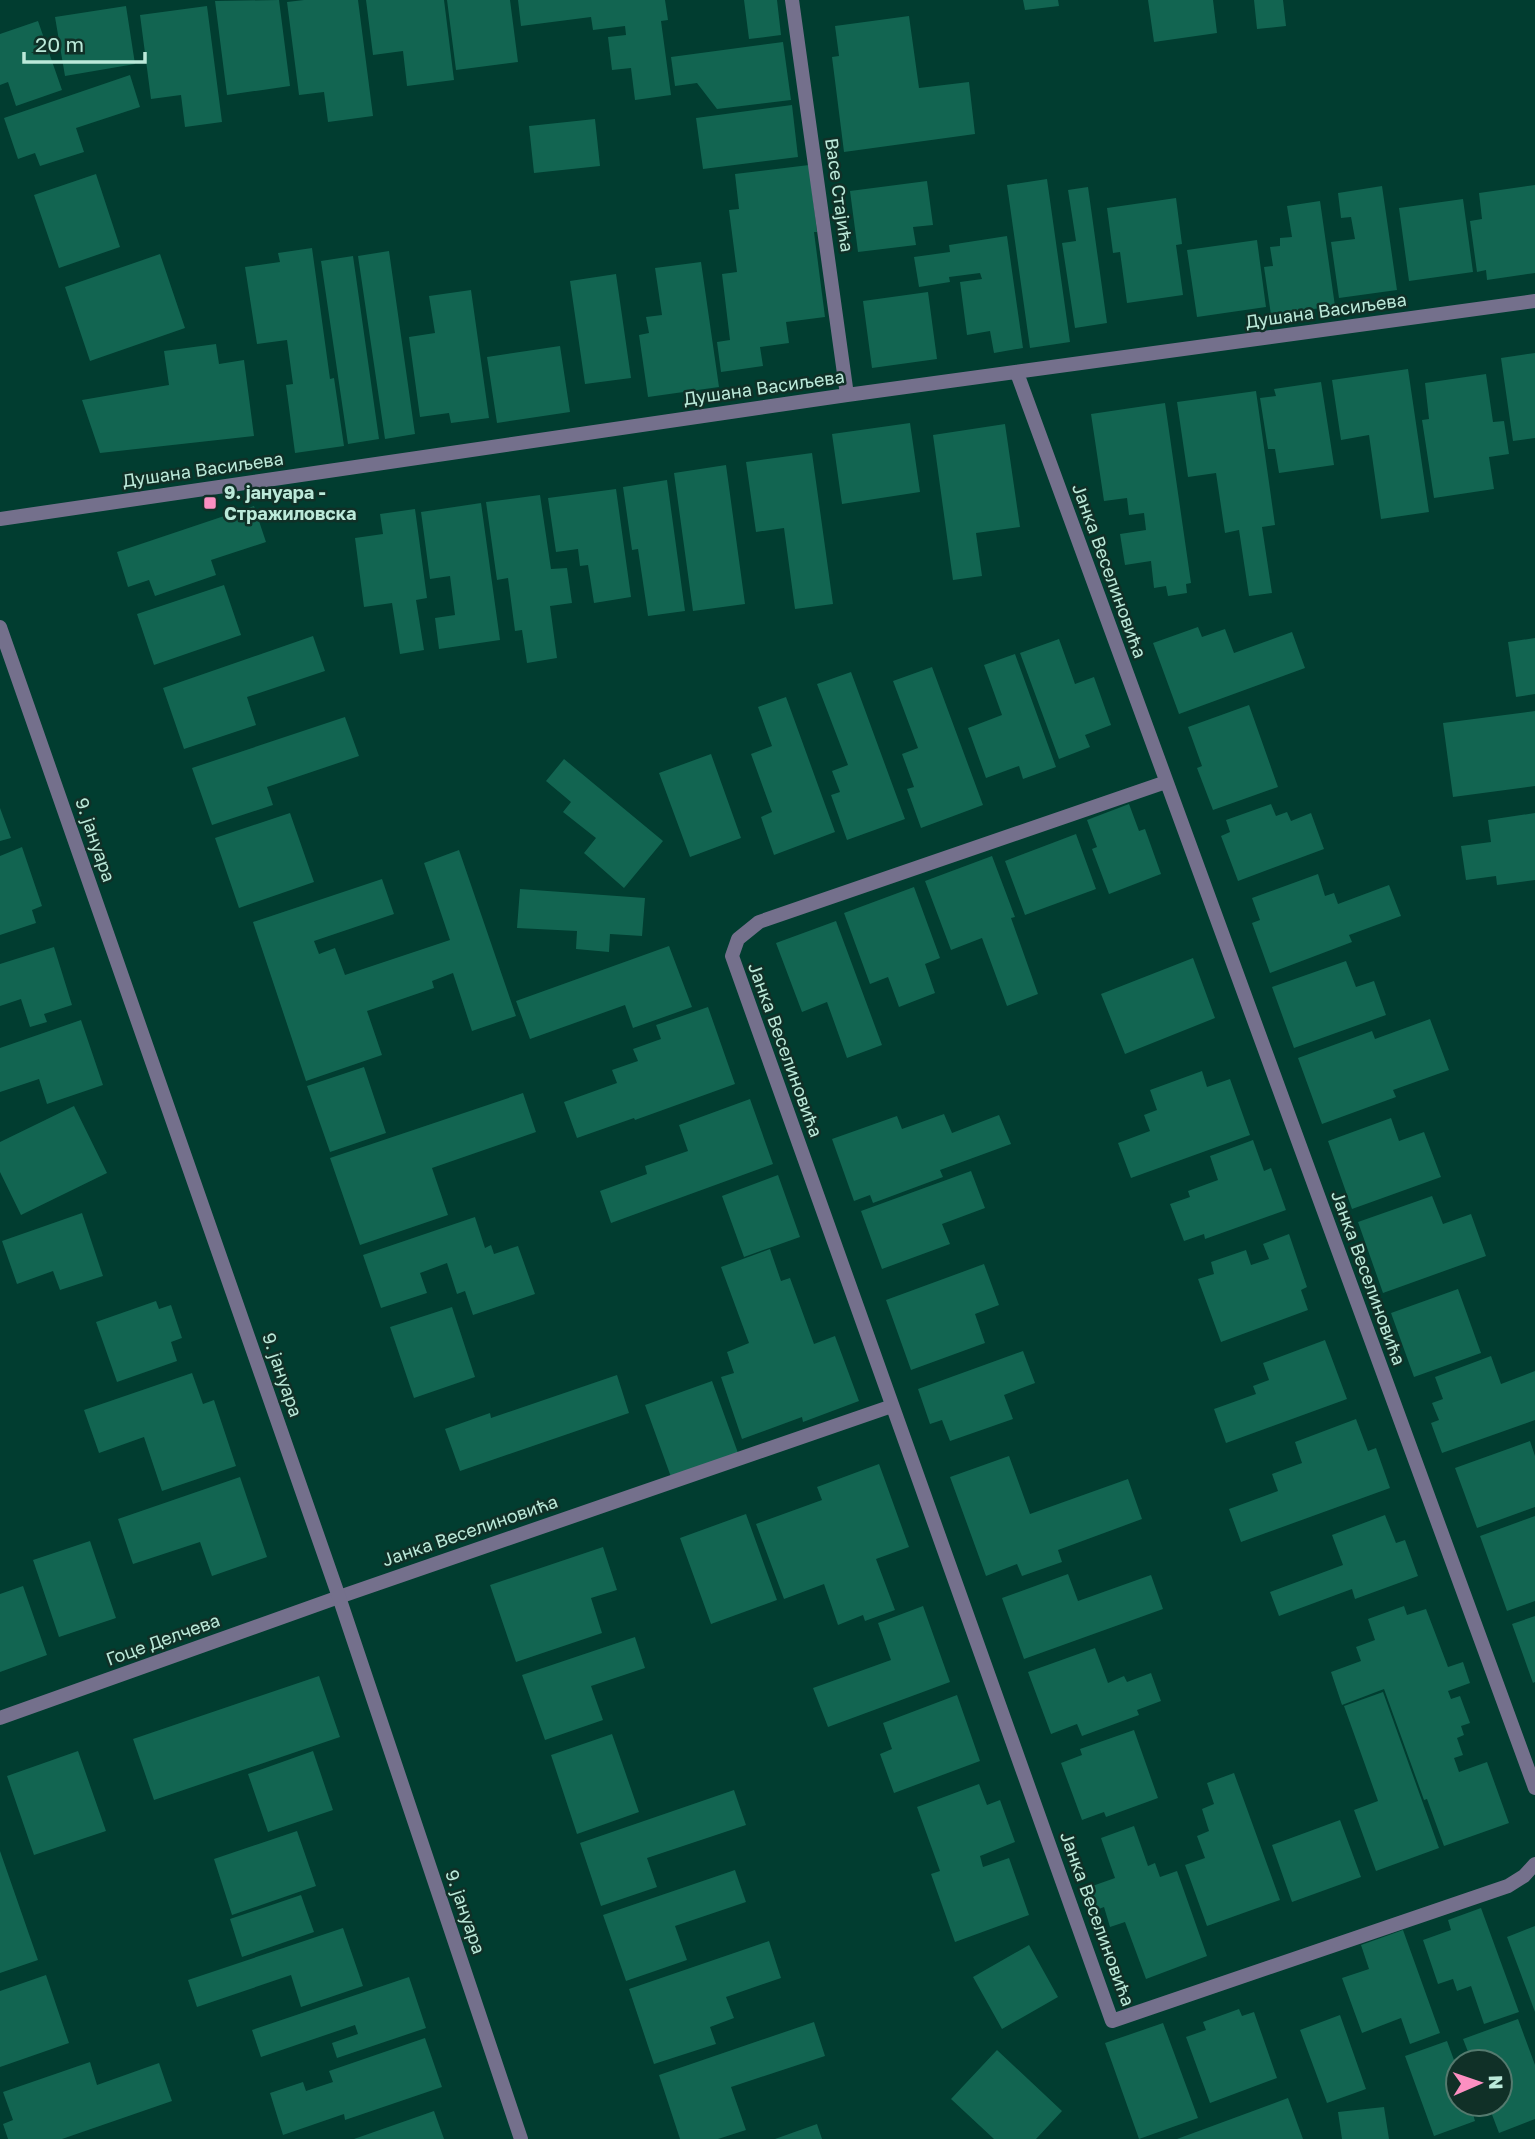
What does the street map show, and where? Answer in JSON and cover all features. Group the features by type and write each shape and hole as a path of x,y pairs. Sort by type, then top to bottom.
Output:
{"street":[{"name":"Васе Стајића","path":"792,0 848,395"},
{"name":"Душана Васиљева","path":"0,519 848,395 1535,301"},
{"name":"Јанка Веселиновића","path":"1017,373 1535,1788"},
{"name":"9. јануара","path":"0,626 339,1597 521,2139"},
{"name":"Јанка Веселиновића","path":"1166,782 759,922 738,939 732,956 1112,2021 1508,1886 1524,1876 1535,1864"},
{"name":"Јанка Веселиновића","path":"339,1597 891,1406"},
{"name":"Гоце Делчева","path":"0,1718 339,1597"}],"building":[{"path":"279,0 290,86 227,95 215,1"},
{"path":"358,0 373,116 328,122 324,92 299,95 287,2"},
{"path":"366,0 444,0 454,80 407,86 403,51 373,55"},
{"path":"447,0 510,0 518,62 456,70"},
{"path":"518,0 665,0 668,20 661,21 671,95 635,100 631,68 612,70 608,37 626,35 625,26 593,30 591,17 521,26"},
{"path":"744,0 777,0 781,35 749,39"},
{"path":"1023,0 1058,0 1059,6 1025,10"},
{"path":"1148,0 1213,0 1217,33 1154,42"},
{"path":"1254,0 1283,0 1286,26 1257,29"},
{"path":"126,6 135,64 65,76 55,17"},
{"path":"207,6 222,122 185,127 181,95 151,99 140,15"},
{"path":"909,16 919,88 969,82 975,134 844,152 832,57 839,56 835,26"},
{"path":"38,21 62,90 16,106 8,82 0,85 0,34"},
{"path":"783,42 791,100 717,109 697,83 675,86 671,57"},
{"path":"130,75 140,107 76,128 84,152 40,166 35,153 18,159 4,118"},
{"path":"792,105 798,157 703,169 696,118"},
{"path":"595,119 600,166 534,173 529,126"},
{"path":"809,165 825,317 786,322 789,343 760,347 763,366 721,372 717,342 730,340 722,274 737,272 729,210 739,209 735,174"},
{"path":"96,174 120,247 59,268 34,195"},
{"path":"1047,179 1070,342 1030,348 1007,185"},
{"path":"927,181 933,225 913,227 916,245 858,252 850,191"},
{"path":"1535,185 1535,273 1487,280 1486,270 1477,272 1470,221 1482,219 1479,193"},
{"path":"1382,186 1397,290 1339,298 1331,242 1355,239 1351,217 1341,218 1338,193"},
{"path":"1088,187 1107,323 1075,328 1062,243 1076,241 1068,190"},
{"path":"1176,198 1182,244 1176,245 1183,295 1127,303 1120,252 1113,253 1107,208"},
{"path":"1463,199 1473,272 1409,281 1399,208"},
{"path":"1320,201 1335,306 1271,315 1264,267 1273,266 1270,247 1280,246 1280,238 1292,237 1287,206"},
{"path":"1007,236 1023,348 994,353 990,331 967,335 960,282 982,279 980,273 949,277 950,282 919,287 914,257 950,252 949,245"},
{"path":"1257,240 1266,307 1197,317 1187,250"},
{"path":"312,248 330,379 334,378 344,446 295,453 286,385 293,384 287,340 257,344 245,267 280,262 278,253"},
{"path":"389,251 415,434 385,439 358,256"},
{"path":"160,254 185,328 90,361 65,287"},
{"path":"353,256 379,439 348,444 321,261"},
{"path":"701,262 719,387 648,397 639,335 649,333 646,317 662,315 655,268"},
{"path":"616,274 631,378 585,384 570,281"},
{"path":"471,290 489,418 451,423 449,413 420,417 409,337 435,333 429,296"},
{"path":"928,292 937,359 872,368 863,301"},
{"path":"216,344 219,364 244,360 254,436 100,453 82,400 169,385 164,351"},
{"path":"560,346 570,412 497,423 487,357"},
{"path":"1535,353 1535,438 1513,441 1501,358"},
{"path":"1408,369 1429,512 1381,519 1369,435 1341,440 1332,380"},
{"path":"1486,374 1493,422 1504,421 1509,454 1489,457 1494,489 1434,498 1422,420 1429,419 1425,383"},
{"path":"1321,382 1334,465 1279,473 1275,449 1268,449 1260,398 1276,396 1274,389"},
{"path":"1256,391 1275,525 1262,527 1272,593 1249,596 1239,530 1225,533 1216,473 1188,477 1177,402"},
{"path":"1165,403 1191,583 1186,584 1187,593 1168,596 1166,586 1154,588 1151,561 1125,565 1120,534 1146,530 1144,513 1129,515 1127,498 1104,501 1091,414"},
{"path":"910,423 920,492 842,504 832,434"},
{"path":"1005,424 1020,527 976,533 982,576 953,580 933,435"},
{"path":"812,453 833,604 795,609 784,528 756,532 746,462"},
{"path":"726,465 745,604 693,611 674,473"},
{"path":"667,480 685,611 648,616 638,549 632,550 623,487"},
{"path":"616,489 631,597 594,603 588,565 580,566 578,549 556,552 548,498"},
{"path":"540,495 551,569 567,568 572,603 550,606 557,658 527,663 522,630 515,631 508,578 497,580 486,502"},
{"path":"481,503 500,640 439,649 435,618 455,615 450,576 430,579 421,512"},
{"path":"254,506 266,542 211,560 216,575 155,596 149,580 128,587 117,552"},
{"path":"415,509 427,598 416,600 424,650 400,654 392,603 364,607 355,538 383,534 380,514"},
{"path":"224,585 241,635 154,665 137,614"},
{"path":"1198,627 1202,637 1225,629 1234,653 1292,632 1305,668 1179,714 1153,643"},
{"path":"313,636 325,671 247,697 256,725 184,749 163,688"},
{"path":"1535,638 1535,694 1516,697 1508,642"},
{"path":"1059,639 1075,684 1094,677 1111,725 1085,735 1090,747 1059,759 1020,653"},
{"path":"1015,654 1056,767 1023,779 1019,766 986,778 968,728 1002,715 984,665"},
{"path":"932,667 983,805 921,828 907,789 914,787 902,754 918,748 893,681"},
{"path":"851,672 905,819 847,840 831,795 840,792 832,771 848,765 817,684"},
{"path":"786,697 835,832 774,855 761,817 772,812 751,754 772,746 758,707"},
{"path":"1249,705 1278,787 1213,810 1197,768 1202,766 1188,727"},
{"path":"1535,711 1535,786 1453,797 1443,723"},
{"path":"345,717 359,756 267,787 273,805 212,825 192,768"},
{"path":"711,754 741,838 690,857 659,773"},
{"path":"564,759 663,841 624,888 584,853 596,838 563,812 571,802 546,781"},
{"path":"1129,804 1139,831 1145,829 1161,874 1109,894 1092,849 1097,847 1087,820"},
{"path":"1271,804 1276,816 1287,812 1291,821 1311,813 1324,849 1238,881 1221,836 1230,832 1226,820"},
{"path":"0,808 11,838 0,841"},
{"path":"290,813 314,882 239,908 215,838"},
{"path":"1535,813 1535,880 1497,885 1496,876 1466,880 1461,846 1491,842 1488,820"},
{"path":"1076,834 1096,889 1025,915 1005,861"},
{"path":"22,847 42,906 32,910 36,923 0,935 0,856"},
{"path":"459,850 516,1016 472,1031 453,973 432,981 434,988 367,1011 382,1055 306,1081 253,922 382,879 394,914 314,941 319,954 335,948 345,975 450,940 424,863"},
{"path":"992,856 1015,917 1011,918 1038,994 1007,1006 982,938 951,950 925,881"},
{"path":"1318,874 1325,896 1334,893 1338,904 1389,885 1401,916 1349,935 1352,942 1270,973 1252,923 1260,920 1252,898"},
{"path":"914,887 940,958 925,964 935,993 899,1007 888,977 870,984 844,913"},
{"path":"520,889 645,898 642,936 610,934 609,952 576,949 577,931 517,928"},
{"path":"836,921 882,1045 847,1058 827,1002 802,1012 776,943"},
{"path":"669,946 692,1007 633,1028 625,1005 530,1039 516,1001"},
{"path":"54,947 72,1005 44,1014 47,1022 30,1027 21,999 0,1006 0,964"},
{"path":"1193,958 1215,1018 1125,1054 1101,994"},
{"path":"1346,961 1356,987 1374,981 1386,1015 1294,1048 1272,987"},
{"path":"708,1007 735,1084 577,1138 564,1102 617,1083 612,1070 638,1061 633,1049 661,1039 656,1025"},
{"path":"1430,1019 1449,1070 1393,1090 1396,1097 1322,1124 1298,1058 1372,1031 1375,1039"},
{"path":"81,1020 103,1085 47,1104 39,1079 0,1092 0,1048"},
{"path":"364,1067 386,1133 330,1152 307,1086"},
{"path":"1202,1071 1207,1087 1230,1079 1250,1135 1131,1178 1118,1143 1150,1131 1144,1115 1157,1110 1150,1090"},
{"path":"523,1093 536,1132 432,1168 448,1215 360,1245 330,1158"},
{"path":"750,1099 773,1164 611,1223 600,1191 647,1174 645,1166 688,1151 679,1125"},
{"path":"74,1106 107,1173 21,1215 0,1172 0,1142"},
{"path":"944,1114 952,1133 999,1115 1011,1144 940,1170 943,1177 873,1203 870,1195 854,1201 832,1139 897,1116 902,1129"},
{"path":"1391,1118 1399,1141 1424,1132 1441,1177 1352,1209 1328,1141"},
{"path":"1253,1140 1264,1171 1271,1168 1286,1210 1205,1239 1204,1234 1184,1241 1170,1204 1190,1197 1188,1191 1218,1180 1210,1156"},
{"path":"971,1171 985,1208 942,1224 950,1244 882,1269 861,1211"},
{"path":"778,1175 800,1237 744,1257 722,1196"},
{"path":"1432,1196 1443,1224 1471,1214 1486,1256 1383,1293 1358,1222"},
{"path":"82,1213 103,1276 60,1290 53,1271 17,1284 2,1241"},
{"path":"475,1217 485,1248 491,1245 494,1254 518,1246 535,1294 473,1315 465,1291 457,1294 447,1263 420,1273 427,1293 381,1308 363,1255"},
{"path":"1289,1234 1307,1287 1301,1290 1308,1310 1221,1342 1198,1279 1214,1274 1211,1262 1246,1250 1251,1265 1269,1259 1263,1244"},
{"path":"770,1249 781,1281 790,1278 814,1344 835,1336 859,1401 803,1422 802,1417 742,1439 721,1377 734,1373 727,1352 749,1343 721,1267"},
{"path":"984,1264 999,1305 975,1314 985,1343 911,1370 886,1300"},
{"path":"1458,1289 1481,1353 1414,1377 1391,1313"},
{"path":"156,1301 159,1309 171,1305 182,1338 171,1342 177,1361 117,1382 96,1322"},
{"path":"452,1307 475,1377 414,1398 390,1327"},
{"path":"1325,1340 1347,1399 1226,1443 1214,1409 1256,1394 1253,1386 1269,1380 1263,1363"},
{"path":"1023,1351 1035,1383 1004,1395 1013,1419 950,1441 942,1420 930,1424 918,1389"},
{"path":"1491,1356 1501,1384 1535,1371 1535,1420 1442,1453 1431,1423 1439,1420 1432,1403 1443,1399 1435,1377"},
{"path":"192,1373 203,1404 214,1400 236,1466 162,1491 144,1437 99,1453 84,1410"},
{"path":"617,1375 629,1413 460,1471 445,1429 490,1413 491,1418"},
{"path":"712,1381 738,1453 671,1477 645,1405"},
{"path":"1356,1419 1368,1451 1376,1448 1390,1488 1241,1542 1229,1509 1278,1491 1272,1474 1302,1463 1295,1442"},
{"path":"1530,1441 1535,1456 1535,1507 1477,1528 1455,1468"},
{"path":"1009,1456 1030,1514 1128,1479 1142,1519 1058,1550 1062,1562 1022,1576 1017,1564 986,1576 950,1477"},
{"path":"879,1464 909,1547 876,1559 895,1610 865,1621 863,1615 838,1625 824,1584 784,1599 756,1524 822,1500 817,1487"},
{"path":"240,1477 267,1557 212,1576 200,1542 133,1564 118,1519"},
{"path":"746,1514 777,1600 711,1624 680,1538"},
{"path":"1385,1515 1396,1543 1405,1540 1418,1576 1355,1599 1352,1589 1279,1616 1270,1592 1343,1565 1332,1535"},
{"path":"1535,1516 1535,1601 1507,1611 1480,1536"},
{"path":"90,1541 116,1618 59,1637 33,1560"},
{"path":"603,1547 617,1590 591,1598 602,1633 516,1662 490,1585"},
{"path":"1068,1574 1078,1601 1151,1575 1163,1609 1024,1659 1002,1598"},
{"path":"23,1586 47,1655 0,1672 0,1594"},
{"path":"923,1606 950,1682 828,1727 813,1688 891,1660 878,1623"},
{"path":"1404,1606 1407,1615 1426,1609 1448,1667 1463,1662 1470,1683 1448,1691 1451,1699 1460,1696 1470,1723 1461,1726 1464,1735 1457,1738 1463,1755 1454,1758 1459,1772 1487,1762 1509,1823 1444,1846 1427,1799 1424,1800 1384,1689 1342,1705 1331,1672 1361,1661 1356,1647 1375,1640 1368,1619"},
{"path":"1535,1616 1535,1682 1533,1683 1512,1624"},
{"path":"635,1637 645,1668 591,1686 603,1720 545,1740 522,1675"},
{"path":"1095,1648 1108,1683 1124,1676 1127,1682 1151,1673 1161,1701 1137,1710 1139,1715 1082,1736 1077,1724 1051,1734 1028,1672"},
{"path":"319,1676 340,1737 154,1800 133,1739"},
{"path":"1383,1692 1439,1848 1376,1871 1354,1810 1378,1801 1344,1706"},
{"path":"957,1695 980,1761 894,1793 880,1754 892,1749 883,1723"},
{"path":"1134,1730 1158,1798 1106,1817 1104,1812 1082,1820 1061,1763 1082,1755 1080,1749"},
{"path":"612,1734 639,1812 577,1834 551,1755"},
{"path":"78,1751 106,1831 34,1855 7,1776"},
{"path":"313,1751 333,1810 268,1832 248,1774"},
{"path":"1234,1773 1280,1900 1207,1926 1185,1865 1205,1858 1197,1836 1209,1831 1202,1809 1214,1804 1207,1783"},
{"path":"979,1784 987,1805 1000,1800 1015,1842 980,1856 983,1867 1009,1858 1029,1915 955,1942 931,1874 940,1871 917,1807"},
{"path":"734,1790 746,1825 647,1858 657,1887 601,1906 580,1843"},
{"path":"1340,1820 1361,1877 1292,1902 1272,1845"},
{"path":"1134,1826 1148,1866 1155,1863 1160,1877 1177,1871 1207,1956 1146,1979 1125,1922 1110,1927 1104,1907 1091,1912 1084,1889 1115,1878 1101,1838"},
{"path":"297,1831 316,1886 232,1915 214,1859"},
{"path":"0,1851 38,1960 0,1973"},
{"path":"735,1870 746,1902 675,1926 687,1960 626,1981 603,1915"},
{"path":"301,1895 314,1932 242,1957 230,1919"},
{"path":"1481,1908 1519,2012 1484,2024 1471,1986 1457,1991 1453,1979 1438,1984 1423,1940 1451,1930 1448,1920"},
{"path":"1535,1926 1535,2012 1507,1937"},
{"path":"343,1928 363,1986 301,2007 291,1975 197,2007 188,1980"},
{"path":"1403,1930 1440,2033 1410,2044 1401,2018 1362,2033 1342,1978 1369,1969 1361,1945"},
{"path":"769,1941 781,1978 726,1997 734,2018 710,2027 716,2044 654,2064 629,1989"},
{"path":"1029,1945 1058,1997 1002,2029 973,1977"},
{"path":"46,1975 69,2043 0,2067 0,1991"},
{"path":"409,1977 426,2028 337,2058 332,2043 358,2034 355,2025 261,2057 252,2030"},
{"path":"1239,2009 1242,2016 1254,2012 1277,2078 1210,2103 1186,2037 1206,2030 1203,2022"},
{"path":"1340,2015 1366,2089 1327,2103 1300,2030"},
{"path":"1518,2019 1535,2065 1535,2119 1499,2133 1493,2118 1514,2118 1514,2048 1467,2048 1463,2039"},
{"path":"814,2022 825,2056 731,2087 746,2130 718,2139 680,2139 659,2075"},
{"path":"1163,2023 1198,2118 1139,2139 1105,2043"},
{"path":"425,2038 442,2087 345,2120 344,2114 283,2135 270,2093 303,2082 306,2091 333,2082 329,2071"},
{"path":"1447,2041 1450,2048 1444,2048 1444,2118 1474,2118 1475,2121 1434,2136 1405,2056"},
{"path":"997,2050 1062,2111 1036,2139 994,2139 951,2099"},
{"path":"90,2062 97,2085 159,2063 172,2101 62,2139 8,2139 3,2124 13,2120 3,2092"},
{"path":"1288,2098 1303,2139 1177,2139"},
{"path":"1384,2107 1389,2139 1342,2139 1338,2112"},
{"path":"434,2111 444,2139 354,2139"},
{"path":"817,2124 822,2139 775,2139"}],"place":[{"name":"9. јануара - Стражиловска","path":"210,503"}]}
